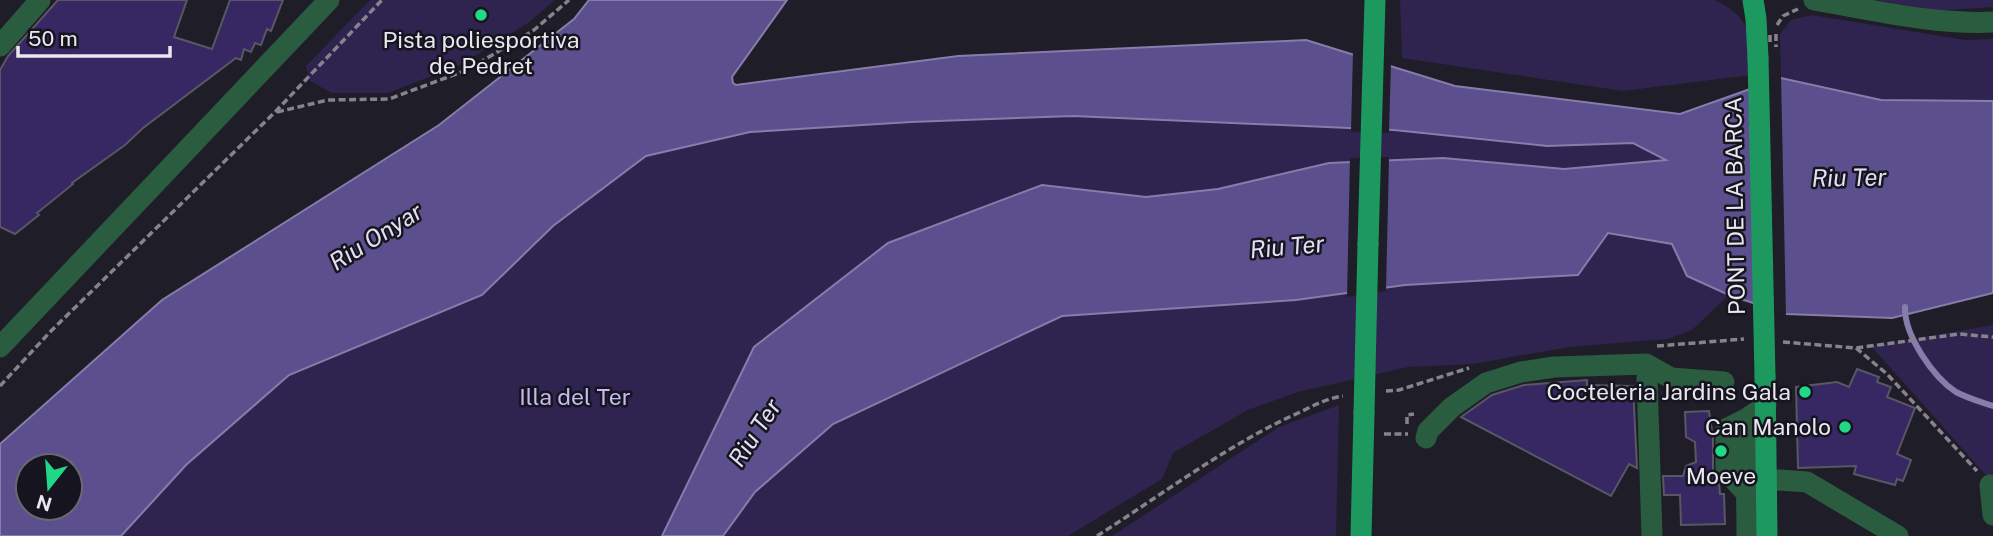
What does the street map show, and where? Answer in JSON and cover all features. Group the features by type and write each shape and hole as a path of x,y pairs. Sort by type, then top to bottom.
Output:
{"main road":[{"name":"PONT DE LA BARCA","path":"1753,0 1767,35 1767,536"},
{"path":"1361,536 1375,9"}],"street":[{"path":"0,46 40,0"},
{"path":"0,346 329,0"},
{"path":"1814,0 1966,23 1993,22"},
{"path":"1421,436 1452,407 1486,383 1521,372 1554,367 1646,364 1651,373 1652,536"},
{"path":"1573,378 1651,373 1671,379 1724,382"},
{"path":"1747,536 1747,494 1726,471 1726,429 1766,405"},
{"path":"1766,481 1807,482 1898,536"},
{"path":"1990,485 1993,515"},
{"path":"1990,536 1993,521"}],"path":[{"path":"0,386 50,332 275,113 382,0"},
{"path":"275,113 328,100 389,99 467,70 534,30 569,0"},
{"path":"1767,35 1783,16 1798,9 1799,0"},
{"path":"1862,347 1959,334 1993,337"},
{"path":"1856,348 1887,374 1990,485"},
{"path":"1097,536 1230,449 1282,420 1333,397"},
{"path":"1376,435 1421,436"}],"green space":[{"path":"370,0 555,0 528,23 460,65 388,93 332,93 310,81 306,66"},
{"path":"1400,0 1715,0 1737,14 1747,30 1751,75 1623,91 1402,58"},
{"path":"1875,0 1993,0 1993,7 1935,11"},
{"path":"1812,15 1965,40 1993,39 1993,101 1881,100 1781,78 1780,34 1791,20"},
{"name":"Illa del Ter","path":"1073,116 1394,130 1547,146 1633,143 1668,160 1564,169 1443,158 1146,197 1042,185 754,347 662,536 121,536 186,465 289,375 482,295 553,226 646,156 750,132"},
{"path":"1608,233 1672,244 1687,276 1729,295 1692,330 1668,339 1569,347 1473,364 1408,367 1298,392 1248,410 1173,453 1162,479 1068,536 723,536 755,492 833,424 1062,316 1296,300 1405,285"},
{"path":"1993,325 1993,483 1871,346"},
{"path":"1339,405 1336,536 1112,536 1279,427"}],"water":[{"path":"589,0 787,0 732,77 736,85 958,56 1306,40 1455,86 1680,114 1781,78 1881,100 1993,101 1993,293 1892,318 1786,314 1729,295 1687,276 1672,244 1608,233 1578,275 1405,285 1296,300 1062,316 833,424 755,492 723,536 662,536 754,347 888,243 1042,185 1146,197 1218,189 1329,163 1443,158 1564,169 1666,160 1633,143 1547,146 1394,130 1073,116 750,132 646,156 553,226 482,295 289,375 186,465 121,536 0,536 0,444 162,300 439,125 574,19"}],"pier":[{"path":"1353,51 1391,62 1389,133 1351,132"},
{"path":"1781,75 1786,317 1754,307 1751,86"},
{"path":"1389,157 1386,291 1347,297 1350,158"}],"building":[{"path":"58,0 187,0 174,37 212,49 230,0 283,0 271,31 267,29 261,45 255,43 251,52 244,49 241,60 236,58 143,128 125,145 72,183 15,234 0,227 0,70 8,56"},
{"path":"1857,369 1879,377 1877,382 1891,387 1887,397 1915,408 1897,454 1911,460 1903,481 1897,479 1895,485 1854,474 1856,466 1798,468 1796,387 1837,382 1849,387"},
{"path":"1587,380 1587,385 1633,386 1637,468 1629,464 1611,496 1461,417 1492,395 1524,385"},
{"path":"1709,411 1713,438 1713,471 1719,483 1720,494 1724,494 1725,524 1681,525 1680,495 1664,495 1663,476 1683,476 1686,466 1696,462 1695,442 1686,437 1685,412"}],"waterway":[{"path":"1905,307 1909,330 1929,366 1956,392 1993,406"}],"place":[{"name":"Pista poliesportiva de Pedret","path":"481,15"},
{"name":"Cocteleria Jardins Gala","path":"1805,392"},
{"name":"Can Manolo","path":"1845,427"},
{"name":"Moeve","path":"1721,451"}],"water label":[{"name":"Riu Ter","path":"1849,178"},
{"name":"Riu Onyar","path":"376,237"},
{"name":"Riu Ter","path":"1287,247"},
{"name":"Riu Ter","path":"755,433"}]}
